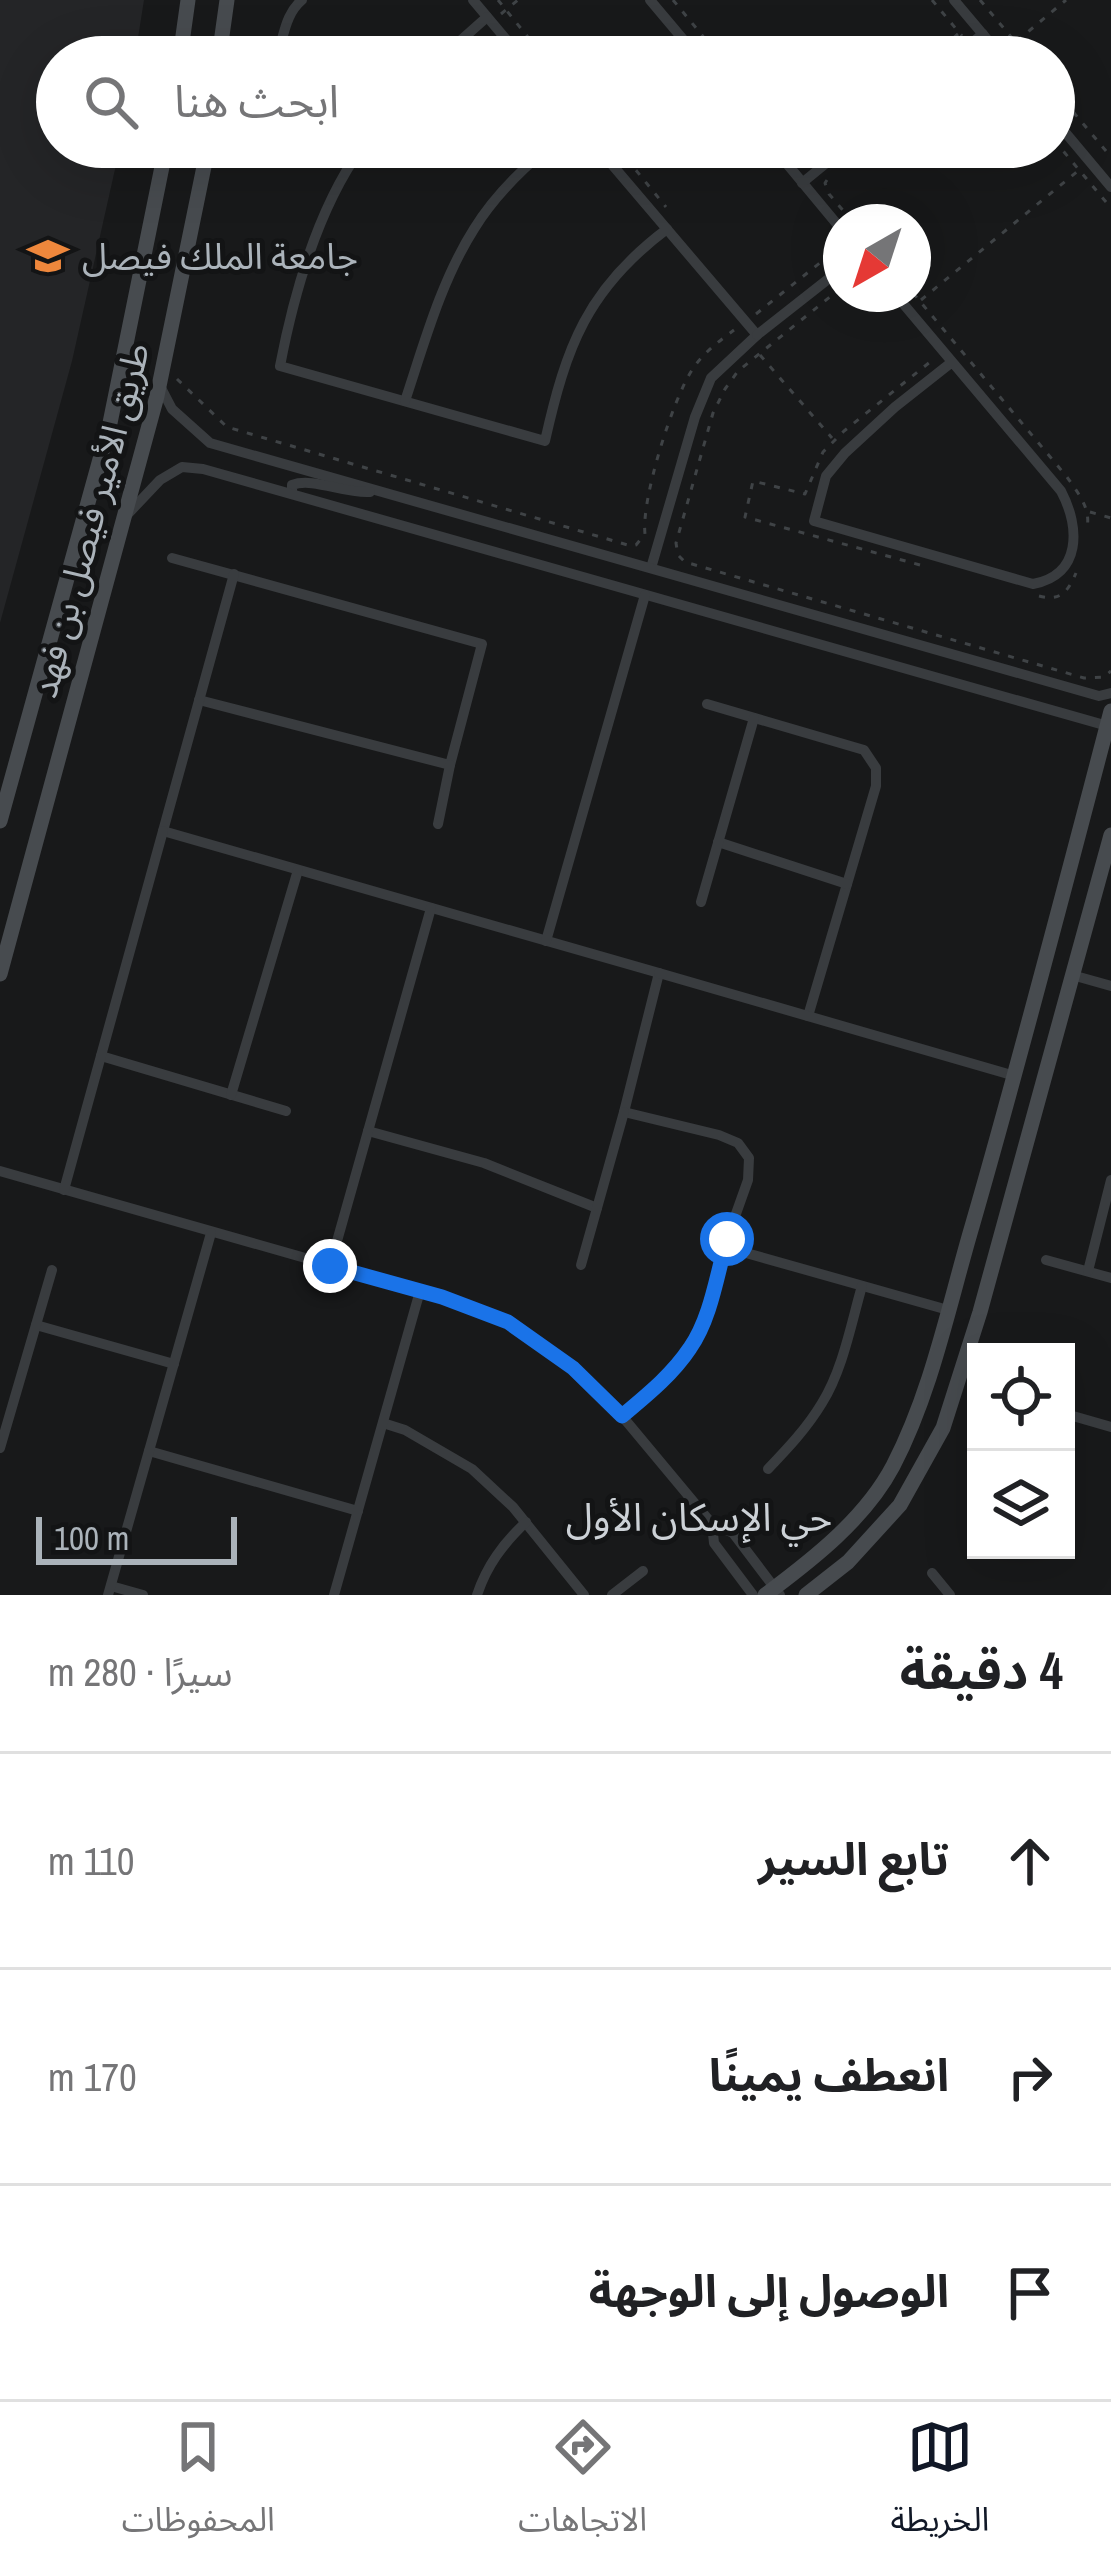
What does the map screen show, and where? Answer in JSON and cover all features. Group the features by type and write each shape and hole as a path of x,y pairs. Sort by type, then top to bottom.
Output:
{"main road":[{"path":"183,36 188,0"},
{"path":"222,36 226,0"},
{"name":"طريق الأمير فيصل بن فهد","path":"0,821 110,423 162,168"},
{"name":"طريق الأمير فيصل بن فهد","path":"0,974 123,519 166,379 204,168"},
{"path":"773,1593 862,1511 891,1469 921,1402 1110,721"},
{"path":"806,1595 848,1562 900,1505 943,1428 1111,835"}],"street":[{"path":"284,36 302,0"},
{"path":"473,0 503,36"},
{"path":"650,0 680,36"},
{"path":"954,0 980,36"},
{"path":"468,36 489,19"},
{"path":"1075,144 1111,188"},
{"path":"350,168 323,218 292,306 280,366 545,442 558,386 578,333 602,290 634,253 667,229"},
{"path":"406,401 454,266 475,227 527,168"},
{"path":"615,168 745,322 753,339"},
{"path":"790,168 823,208"},
{"path":"802,183 820,168"},
{"path":"651,568 694,417 711,379 823,283"},
{"path":"910,312 1061,491 1073,513 1075,534 1066,565 1047,582 1033,584 814,521 826,476 845,453 952,362"},
{"path":"166,379 172,409 210,443 1099,696 1111,693"},
{"path":"123,519 160,480 182,467 203,469 1110,721"},
{"path":"292,494 292,485 304,481 353,494 380,492"},
{"path":"172,558 482,644 438,824"},
{"path":"64,1190 234,574"},
{"path":"546,941 645,595"},
{"path":"200,700 451,765"},
{"path":"707,704 864,750 876,768 876,786 808,1016"},
{"path":"701,902 754,718"},
{"path":"163,831 1015,1076"},
{"path":"718,842 847,884"},
{"path":"231,1095 298,870"},
{"path":"330,1266 431,908"},
{"path":"581,1265 659,973"},
{"path":"1072,975 1111,986"},
{"path":"101,1056 286,1111"},
{"path":"622,1416 662,1382 692,1346 748,1180 749,1158 738,1144 719,1135 624,1112"},
{"path":"368,1132 484,1163 597,1208"},
{"path":"0,1172 420,1291 508,1322 573,1368 622,1416 712,1524 733,1533 773,1593"},
{"path":"1088,1271 1111,1180"},
{"path":"143,1595 109,1590 212,1233"},
{"path":"724,1246 947,1310"},
{"path":"1046,1260 1111,1277"},
{"path":"0,1448 52,1270"},
{"path":"768,1469 798,1438 825,1399 862,1286"},
{"path":"334,1595 420,1291"},
{"path":"36,1325 174,1364"},
{"path":"957,1383 967,1386"},
{"path":"1075,1417 1111,1427"},
{"path":"383,1423 472,1469 526,1522 584,1595"},
{"path":"149,1451 358,1511"},
{"path":"477,1595 500,1548 526,1522"},
{"path":"712,1524 714,1543 753,1595"},
{"path":"612,1595 643,1570"},
{"path":"932,1574 950,1595"}],"path":[{"path":"498,0 527,36"},
{"path":"489,19 518,0"},
{"path":"673,0 703,36"},
{"path":"932,0 960,33 956,36"},
{"path":"980,0 1010,36"},
{"path":"1022,36 1066,0"},
{"path":"1075,114 1111,157"},
{"path":"1075,165 1111,208"},
{"path":"931,292 1079,170"},
{"path":"828,177 829,194 838,204"},
{"path":"166,379 227,427 631,546 645,534 650,489 692,369 710,348 823,261"},
{"path":"929,312 1084,500 1088,521 1084,538"},
{"path":"753,339 834,440"},
{"path":"927,567 745,517 753,481 805,494 823,452 930,362 928,349"},
{"path":"748,502 759,505"},
{"path":"1086,511 1111,518"},
{"path":"1029,593 1050,599 1060,596 1077,571"},
{"path":"1084,678 1104,677 1111,671"}],"shaded area":[{"name":"جامعة الملك فيصل","path":"0,0 144,0 138,36 36,36 36,168 115,168 72,361 0,623"}],"place":[{"name":"جامعة الملك فيصل","path":"48,256"}],"district":[{"name":"حي الإسكان الأول","path":"699,1517"}],"route":[{"path":"330,1266 442,1297 508,1322 573,1368 622,1416 662,1382 692,1346 707,1312 727,1239"}]}
